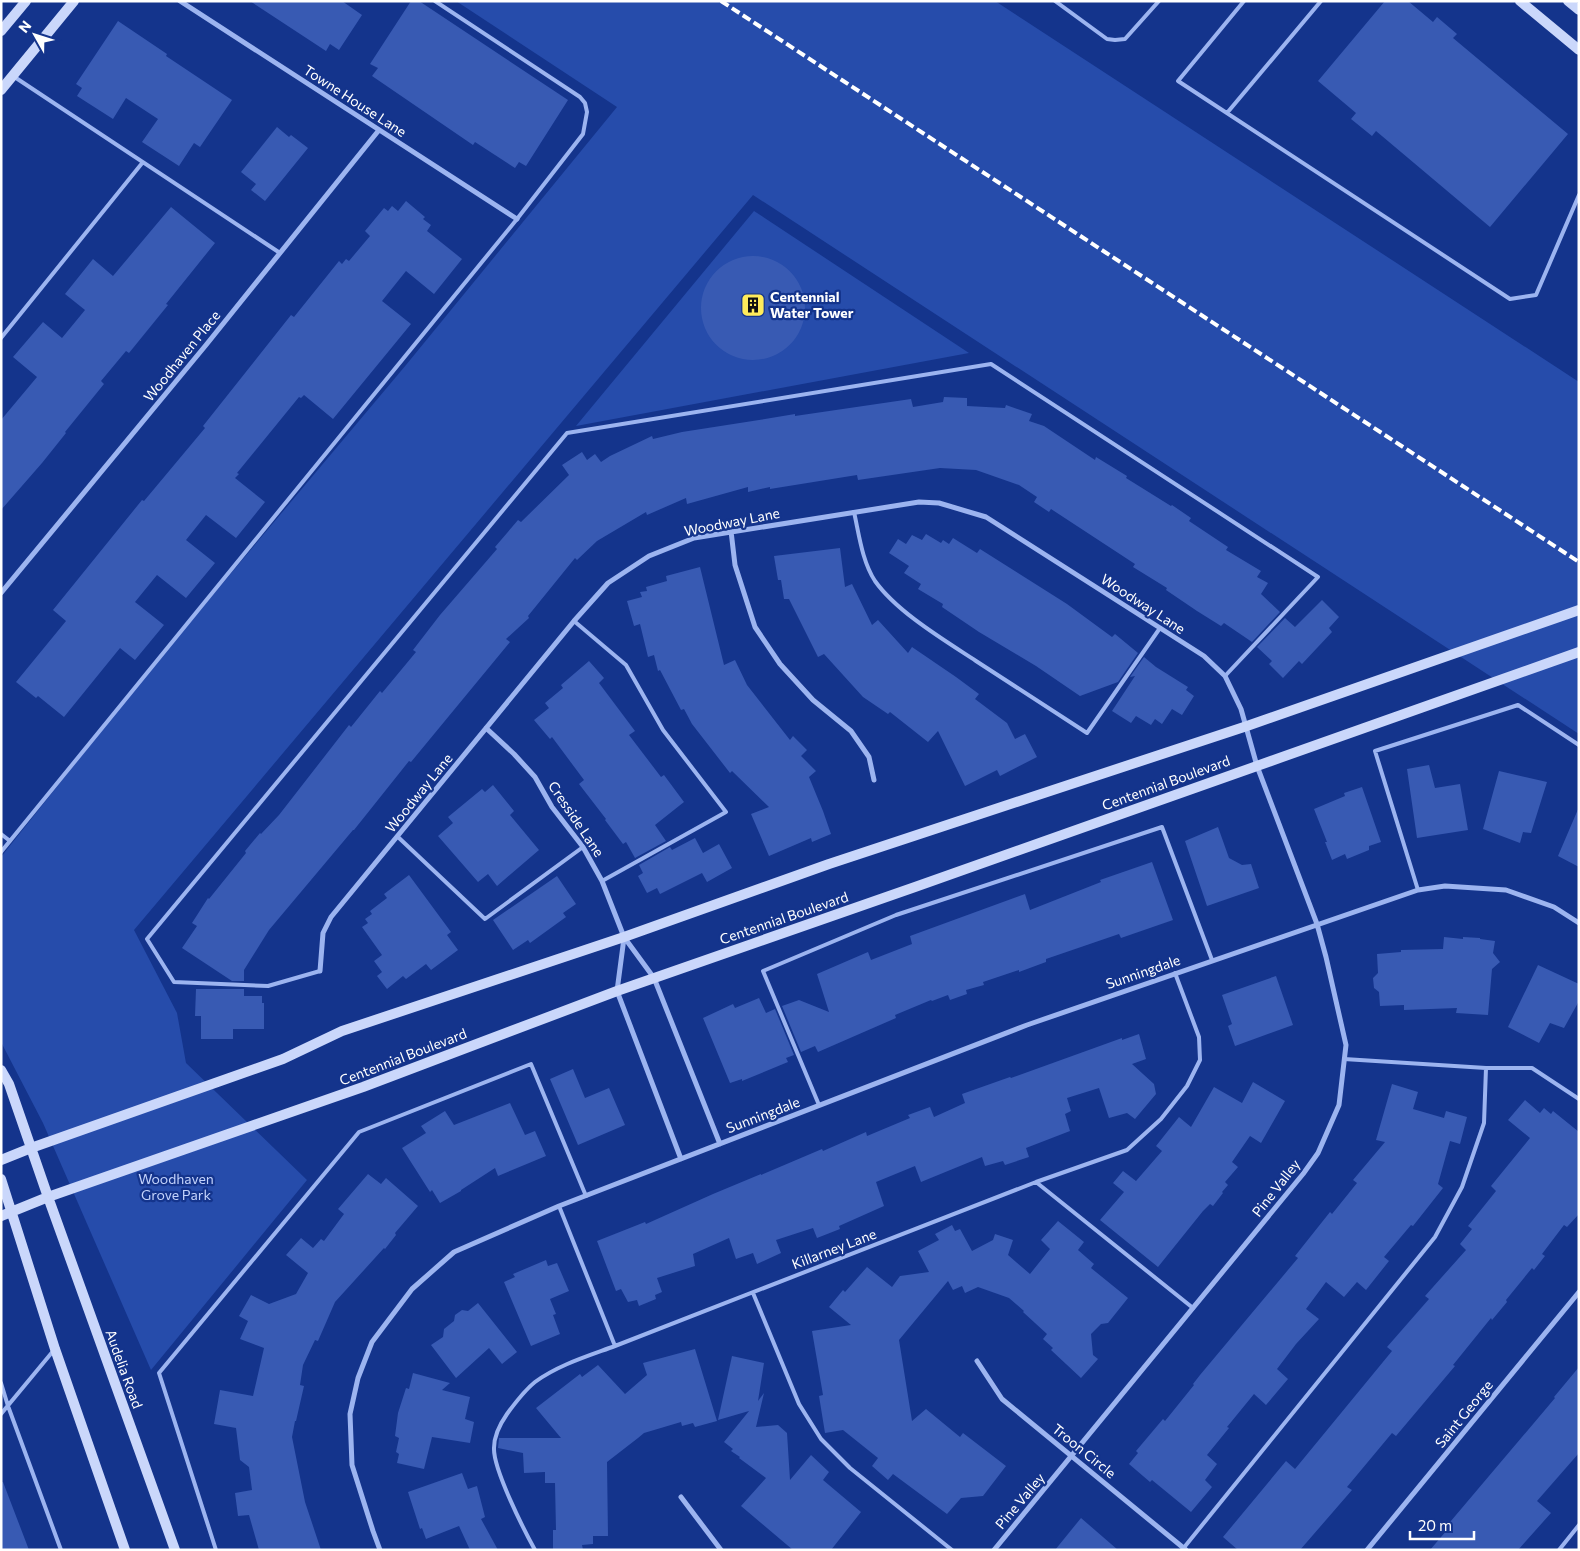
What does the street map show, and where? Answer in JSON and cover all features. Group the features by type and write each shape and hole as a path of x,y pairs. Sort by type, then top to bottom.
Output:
{"main road":[{"path":"1,31 26,1"},
{"path":"1,90 74,1"},
{"path":"1520,1 1579,50"},
{"path":"1568,1 1579,10"},
{"name":"Centennial Boulevard","path":"1,1160 284,1059 342,1031 624,937 829,864 1247,726 1579,610"},
{"name":"Centennial Boulevard","path":"1,1216 48,1197 363,1087 617,991 1579,652"},
{"name":"Audelia Road","path":"1,1070 9,1084 175,1550"},
{"path":"1,1178 55,1349 125,1550"}],"street":[{"name":"Towne House Lane","path":"180,1 517,219"},
{"name":"Woodhaven Place","path":"1,593 206,345 379,130"},
{"name":"Woodway Lane","path":"320,971 322,933 332,917 574,621 608,583 649,556 694,538 919,502 940,503 986,517 1204,656 1225,676 1242,709 1257,766"},
{"path":"731,531 735,564 755,627 780,664 813,700 851,731 869,757 874,780"},
{"name":"Cresside Lane","path":"486,728 535,777 552,807 583,847 602,881 624,937"},
{"name":"Pine Valley","path":"994,1550 1303,1174 1318,1153 1338,1105 1346,1045 1326,957 1317,924 1257,766"},
{"name":"Sunningdale","path":"380,1550 352,1465 350,1414 358,1378 372,1342 412,1289 454,1252 559,1206 1027,1024 1418,890 1445,886 1506,890 1554,907 1579,923"},
{"path":"624,937 617,991 681,1159"},
{"name":"Sunningdale","path":"624,937 654,978 720,1144"},
{"name":"Saint George","path":"1367,1550 1579,1292"},
{"name":"Troon Circle","path":"977,1361 1002,1399 1184,1549"},
{"path":"681,1497 721,1550"}],"lane":[{"path":"1,852 517,219 583,134 587,122 587,112 585,103 580,97 436,1"},
{"path":"1055,1 1107,39 1115,40 1125,38 1159,1"},
{"path":"1244,1 1178,80 1510,299 1536,295 1579,195"},
{"path":"1227,113 1321,1"},
{"path":"13,76 280,253"},
{"path":"1,338 143,162"},
{"path":"320,971 268,986 174,982 147,939 567,433 991,364 1318,577 1225,676"},
{"path":"854,512 866,561 875,580 888,596 939,637 1087,733 1160,628"},
{"path":"574,621 626,665 663,730 726,812 602,881"},
{"path":"1418,890 1375,752 1518,705 1579,745"},
{"path":"819,1105 764,971 896,915 1162,827 1212,960"},
{"path":"1,834 10,841"},
{"path":"398,837 485,919 583,847"},
{"name":"Killarney Lane","path":"535,1550 499,1473 494,1449 499,1426 514,1405 535,1383 560,1368 614,1346 1036,1182 1127,1150 1162,1119 1187,1086 1200,1060 1199,1037 1175,973"},
{"path":"1344,1059 1486,1068 1532,1068 1579,1099"},
{"path":"216,1550 159,1373 358,1132 531,1064 586,1196"},
{"path":"1184,1549 1436,1236 1462,1188 1484,1123 1486,1068"},
{"path":"1036,1182 1193,1308"},
{"path":"559,1206 614,1346"},
{"path":"753,1293 799,1404 821,1439 850,1468 952,1550"},
{"path":"1,1414 55,1349"},
{"path":"1,1383 61,1550"},
{"path":"1559,1550 1579,1525"}],"green space":[{"name":"Woodhaven Grove Park","path":"456,1 995,1 1579,382 1579,734 753,195 134,930 177,1013 186,1063 307,1180 151,1370 43,1123 1,1042 1,857 153,666 406,365 617,107"},
{"path":"754,211 969,353 576,426"}],"building":[{"path":"250,1 342,1 362,15 339,50 330,44 326,51"},
{"path":"411,1 419,1 568,100 526,166 519,162 515,168 475,142 473,145 372,76 378,68 370,64"},
{"path":"1385,1 1408,1 1433,22 1437,17 1457,34 1453,38 1568,134 1490,227 1376,131 1372,136 1351,119 1356,113 1318,81"},
{"path":"118,21 232,100 200,147 194,143 179,166 142,142 158,119 126,98 113,119 77,96 82,88 76,84"},
{"path":"277,127 289,137 291,135 308,148 265,201 251,190 256,184 241,172"},
{"path":"406,201 425,217 423,219 431,225 427,231 462,259 434,294 406,271 382,301 411,324 333,419 304,395 301,398 299,397 237,473 239,474 235,478 265,502 236,538 206,515 186,540 215,563 186,598 157,575 135,602 164,625 135,660 120,648 64,717 38,696 36,698 16,682 66,621 53,610 142,500 144,501 205,428 203,426 291,315 294,317 339,261 342,264 346,259 349,261 370,236 365,231 384,208 388,211 392,206 398,211"},
{"path":"171,207 215,243 129,353 126,351 101,381 104,384 42,463 1,510 1,420 37,377 13,357 43,322 62,338 85,310 65,294 93,259 113,276"},
{"name":"Centennial Water Tower","path":"753,256 773,260 790,271 801,288 805,308 801,328 790,345 773,356 753,360 733,356 716,345 705,328 701,308 705,288 716,271 733,260"},
{"path":"944,397 967,398 967,406 1005,408 1006,405 1032,414 1029,421 1044,426 1095,460 1096,457 1127,476 1126,478 1172,505 1191,518 1189,521 1228,547 1226,550 1261,571 1257,577 1268,583 1261,594 1280,612 1252,642 1224,623 1221,626 1197,611 1166,590 1167,588 1133,567 1135,564 1051,509 1049,512 1034,502 1037,497 1019,485 976,470 940,468 858,480 857,475 770,489 770,487 748,492 748,487 687,504 686,498 647,515 646,512 597,541 577,560 575,558 528,616 529,618 506,639 510,642 269,930 244,970 244,981 232,981 182,948 197,926 192,923 208,898 246,853 245,851 279,815 349,725 351,727 380,691 382,693 416,652 413,650 440,615 497,549 495,547 518,520 521,522 569,475 562,465 582,452 587,460 595,454 601,462 652,436 653,439 682,432 795,414 795,416 911,399 913,407 943,402"},
{"path":"926,534 941,543 943,540 949,544 953,538 977,553 980,549 1067,604 1112,637 1115,634 1138,653 1118,682 1080,696 1036,666 979,632 942,607 943,604 918,589 921,584 904,573 909,566 889,553 898,539 906,544 912,535 922,540"},
{"path":"840,548 845,587 852,584 872,625 878,620 908,653 912,647 979,694 975,699 1007,723 1015,739 1025,734 1037,757 1000,776 997,770 965,786 938,731 928,742 890,712 888,714 863,697 824,654 818,657 789,599 784,599 781,580 778,580 774,556"},
{"path":"700,567 724,665 735,660 747,685 790,740 793,736 807,750 801,756 816,771 809,777 831,834 812,842 811,838 769,856 751,814 769,807 732,771 730,773 692,724 684,709 681,710 660,670 658,671 654,655 648,657 640,624 634,626 627,601 642,597 640,592 647,591 646,587 667,581 666,576"},
{"path":"1322,600 1339,617 1329,628 1332,632 1302,664 1299,661 1283,678 1269,664 1272,661 1257,647 1285,618 1295,627"},
{"path":"1144,657 1156,667 1188,687 1186,690 1194,696 1182,715 1172,709 1162,724 1155,719 1151,725 1136,716 1131,723 1112,711 1135,676 1130,677"},
{"path":"589,661 604,678 599,683 635,731 629,735 661,777 664,775 684,802 655,825 666,841 635,858 626,842 623,844 579,784 584,780 552,737 550,739 534,720 549,708 545,703 563,688 561,685"},
{"path":"1429,765 1435,788 1460,784 1468,830 1417,838 1407,769"},
{"path":"1499,771 1547,782 1531,833 1523,832 1520,843 1483,829"},
{"path":"493,785 514,811 510,815 539,850 497,886 488,874 478,882 438,836 453,823 448,817 482,789 485,792"},
{"path":"1362,787 1381,842 1369,846 1369,850 1347,859 1345,854 1332,860 1314,809 1345,796 1344,793"},
{"path":"1579,807 1579,867 1558,856"},
{"path":"1218,827 1229,858 1242,865 1251,864 1259,888 1207,906 1185,841"},
{"path":"695,838 703,853 719,844 732,868 707,882 702,873 660,894 657,888 647,893 638,876 643,873 639,865 670,847 672,850"},
{"path":"1152,862 1173,920 1121,938 1119,934 1046,959 1046,962 1019,972 1019,970 983,982 984,985 966,990 967,994 950,1000 948,995 931,1000 895,1015 896,1018 818,1052 815,1046 801,1052 782,1006 799,1000 829,1012 817,974 868,952 871,960 912,944 910,936 1025,894 1030,910 1101,882 1100,880"},
{"path":"409,875 451,932 447,935 458,950 431,970 426,964 406,979 403,976 387,989 377,976 382,972 374,961 382,955 362,927 368,923 365,919 372,914 370,911 387,898 384,894"},
{"path":"557,876 576,904 563,913 566,917 530,943 528,940 513,950 493,920"},
{"path":"1444,937 1480,938 1495,941 1493,953 1500,962 1492,969 1488,1015 1456,1013 1457,1008 1404,1010 1404,1005 1380,1006 1379,992 1374,988 1373,978 1378,973 1377,954 1401,952 1401,950 1443,949"},
{"path":"1538,965 1579,984 1579,1001 1564,1028 1550,1023 1539,1043 1508,1027"},
{"path":"1276,976 1293,1025 1235,1046 1228,1026 1232,1024 1222,995"},
{"path":"196,989 244,989 244,996 262,996 262,1003 264,1003 264,1029 233,1029 233,1039 201,1039 201,1016 195,1016"},
{"path":"759,998 766,1013 775,1009 794,1055 786,1058 788,1062 742,1081 742,1079 730,1083 703,1018 733,1004 735,1008"},
{"path":"1139,1034 1146,1059 1132,1064 1154,1084 1156,1094 1135,1119 1127,1113 1109,1118 1099,1088 1067,1098 1071,1111 1065,1114 1070,1131 1026,1148 1029,1157 1005,1165 1003,1161 985,1166 982,1157 921,1182 915,1166 876,1182 884,1206 839,1226 840,1229 817,1238 813,1228 776,1240 781,1253 757,1264 753,1253 736,1259 729,1238 693,1254 695,1266 657,1278 662,1292 655,1295 656,1299 639,1306 637,1300 628,1302 621,1289 616,1291 597,1241 645,1222 646,1224 822,1149 823,1151 866,1132 867,1136 910,1118 908,1115 930,1107 934,1117 965,1103 962,1094 1122,1038 1122,1040"},
{"path":"573,1069 585,1098 609,1088 625,1125 578,1145 550,1079"},
{"path":"1253,1082 1285,1101 1261,1143 1250,1136 1232,1162 1238,1167 1225,1182 1228,1185 1223,1193 1213,1206 1210,1204 1203,1211 1158,1267 1100,1220 1124,1192 1113,1183 1123,1171 1136,1181 1162,1151 1156,1146 1179,1117 1191,1127 1214,1087 1242,1103"},
{"path":"1392,1084 1418,1092 1413,1109 1444,1118 1446,1111 1467,1117 1460,1144 1450,1141 1438,1184 1443,1188 1413,1226 1411,1225 1384,1257 1389,1261 1366,1290 1357,1282 1344,1297 1326,1282 1306,1309 1319,1319 1296,1344 1277,1369 1288,1379 1266,1405 1254,1394 1227,1427 1229,1428 1207,1455 1217,1464 1205,1480 1212,1487 1191,1512 1129,1464 1138,1453 1136,1451 1163,1419 1165,1421 1200,1375 1298,1258 1295,1256 1330,1212 1332,1214 1357,1183 1353,1180 1385,1142 1376,1140"},
{"path":"1525,1100 1540,1113 1544,1108 1551,1114 1553,1111 1579,1132 1579,1214 1567,1227 1564,1225 1542,1254 1545,1256 1534,1270 1532,1268 1506,1300 1507,1302 1492,1320 1491,1318 1453,1365 1455,1366 1396,1436 1392,1433 1347,1487 1352,1490 1300,1550 1238,1550 1223,1537 1286,1461 1295,1469 1392,1351 1387,1347 1429,1299 1425,1296 1466,1250 1460,1244 1472,1229 1468,1226 1496,1191 1491,1186 1530,1138 1508,1120"},
{"path":"510,1103 525,1135 535,1131 546,1156 498,1176 495,1168 440,1203 432,1190 430,1192 402,1148 426,1133 421,1126 445,1111 454,1125"},
{"path":"368,1174 381,1184 386,1178 418,1206 395,1233 396,1235 385,1249 335,1302 318,1341 315,1340 303,1365 300,1385 304,1386 292,1437 305,1502 321,1550 259,1550 249,1515 238,1516 235,1493 252,1490 249,1467 240,1460 236,1428 214,1424 220,1390 253,1396 264,1348 240,1339 248,1321 239,1316 251,1295 269,1304 296,1294 308,1273 286,1255 301,1238 313,1248 321,1239 324,1241 344,1214 338,1209"},
{"path":"1058,1221 1084,1242 1078,1250 1094,1264 1091,1268 1128,1298 1108,1323 1101,1324 1091,1334 1093,1355 1098,1359 1081,1378 1051,1350 1053,1348 1043,1339 1047,1334 1024,1311 1009,1298 978,1287 965,1293 962,1286 953,1290 948,1281 899,1340 912,1421 926,1409 960,1437 963,1433 1006,1466 983,1496 961,1498 947,1514 893,1474 888,1480 872,1466 878,1458 843,1430 825,1433 819,1396 823,1395 812,1331 851,1325 829,1307 843,1290 845,1292 867,1267 892,1287 900,1276 929,1272 918,1251 939,1240 935,1234 952,1225 955,1231 960,1229 972,1251 993,1240 995,1234 1013,1240 1008,1255 1030,1274 1050,1249 1041,1240"},
{"path":"546,1260 548,1266 557,1263 569,1291 550,1299 556,1314 553,1315 560,1334 531,1346 504,1282 515,1277 513,1274"},
{"path":"478,1303 517,1352 502,1364 489,1348 456,1378 431,1345 443,1337 444,1329 454,1321 455,1315 462,1310 468,1311"},
{"path":"695,1349 717,1421 695,1427 693,1423 682,1426 681,1422 644,1433 607,1462 608,1536 593,1536 593,1544 582,1545 583,1550 553,1550 553,1530 556,1530 555,1483 545,1483 545,1472 524,1473 523,1453 498,1448 499,1438 561,1438 536,1408 580,1374 582,1377 598,1365 625,1394 647,1375 643,1363"},
{"path":"732,1356 764,1363 758,1401 764,1393 756,1427 778,1425 787,1433 790,1480 811,1455 829,1472 823,1480 861,1512 831,1550 793,1550 741,1506 766,1478 739,1458 731,1451 733,1449 724,1442 749,1411 718,1420"},
{"path":"1579,1367 1579,1453 1537,1501 1551,1513 1518,1550 1430,1550 1447,1530 1445,1528"},
{"path":"413,1373 450,1383 442,1390 470,1397 465,1419 474,1422 470,1443 432,1437 424,1469 397,1463 399,1454 396,1452 399,1438 395,1436 398,1413 406,1388 409,1389"},
{"path":"462,1473 468,1489 477,1486 485,1517 481,1519 498,1550 470,1550 459,1526 426,1539 422,1528 420,1529 408,1492"},
{"path":"1,1482 3,1482 29,1550 1,1550"},
{"path":"1081,1518 1118,1550 1055,1550"}],"railway":[{"path":"721,1 1579,562"}],"place":[{"name":"Centennial Water Tower","path":"753,305"}]}
